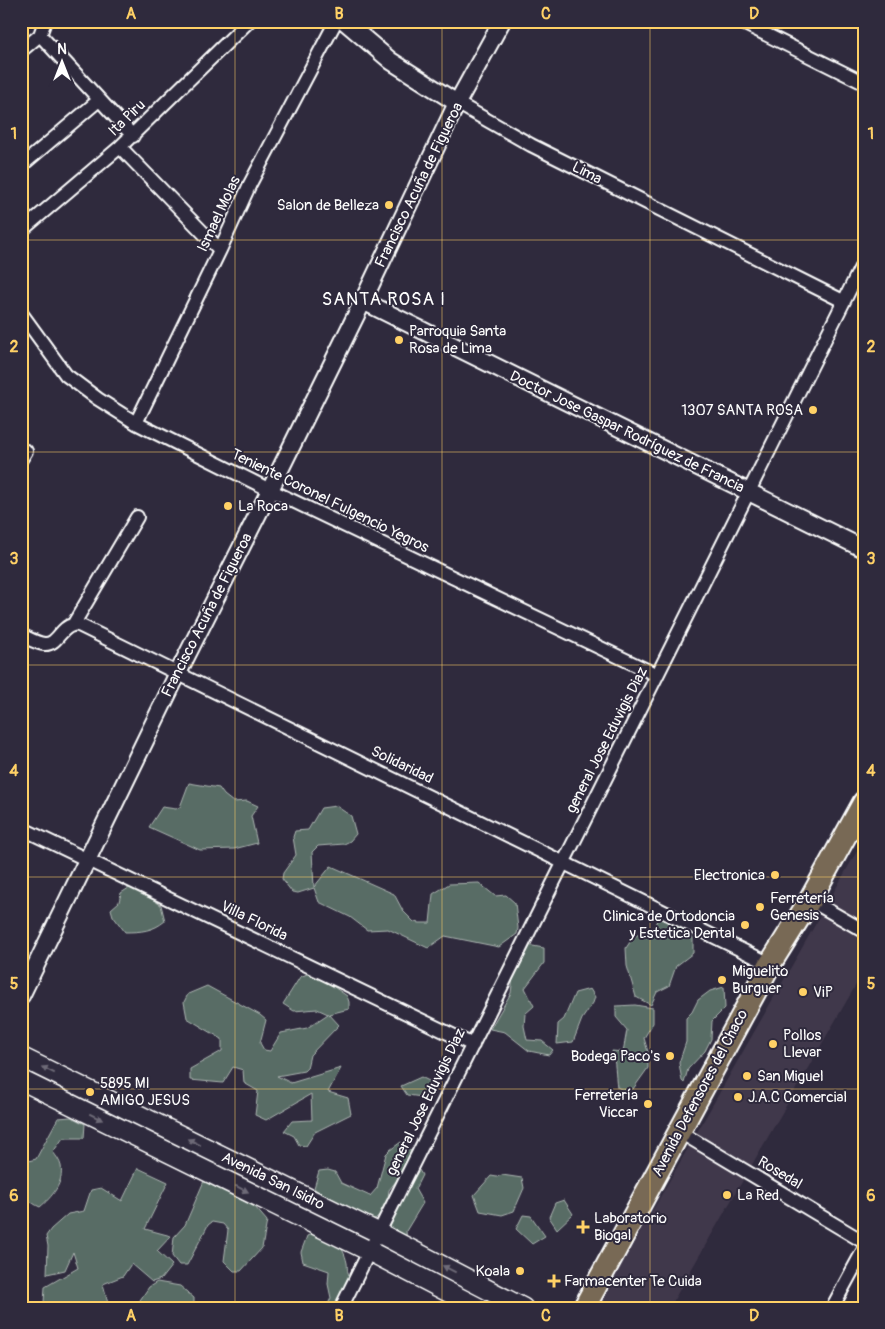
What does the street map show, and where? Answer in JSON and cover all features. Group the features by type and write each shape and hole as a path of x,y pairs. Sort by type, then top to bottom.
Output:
{"main road":[{"name":"Avenida Defensores del Chaco","path":"584,1308 770,964 810,900 864,802"},
{"name":"Avenida San Isidro","path":"21,1057 379,1233 523,1308"},
{"name":"Avenida San Isidro","path":"21,1080 369,1251 479,1308"}],"street":[{"path":"21,50 40,35 45,21"},
{"name":"Ita Piru","path":"21,231 120,148 249,21"},
{"name":"Ismael Molas","path":"136,423 250,184 336,21"},
{"name":"Lima","path":"344,21 391,61 457,103 531,145 843,301"},
{"name":"Francisco Acuña de Figueroa","path":"21,996 178,673 363,301 457,103 502,21"},
{"path":"739,21 864,83"},
{"path":"40,35 133,136"},
{"path":"21,166 99,100"},
{"path":"120,148 220,250"},
{"name":"general Jose Eduvigis Diaz","path":"369,1251 864,260"},
{"name":"Doctor Jose Gaspar Rodríguez de Francia","path":"363,301 864,549"},
{"name":"Teniente Coronel Fulgencio Yegros","path":"21,313 66,375 98,399 136,423 270,490 657,675"},
{"path":"21,635 45,644 51,643 65,628 73,625 137,517"},
{"name":"Solidaridad","path":"73,625 81,626 178,673 770,964"},
{"name":"Villa Florida","path":"21,828 472,1045"},
{"path":"810,900 864,931"},
{"name":"Rosedal","path":"680,1132 864,1242"},
{"path":"832,1308 864,1249"},
{"path":"341,1308 369,1251"}],"shaded area":[{"path":"864,839 864,971 670,1308 597,1308"}],"green space":[{"path":"189,783 219,788 233,802 247,801 258,806 251,816 257,843 234,849 200,850 149,827 162,807 176,809 180,807"},
{"path":"336,806 351,816 356,834 350,841 344,844 318,846 312,852 314,887 331,866 394,894 403,911 414,922 430,923 433,894 449,884 479,883 495,896 506,895 515,903 517,934 499,947 445,936 428,948 388,929 367,930 350,917 319,902 314,888 298,893 292,892 282,879 283,873 296,855 293,837 295,831 308,830 321,808"},
{"path":"132,886 161,905 165,921 156,927 146,930 125,932 113,916 111,909 119,902 121,893"},
{"path":"661,912 685,921 693,938 693,953 676,966 669,986 657,992 651,1005 636,997 627,966 626,948 634,936 652,931"},
{"path":"527,945 544,948 544,963 525,988 534,1006 525,1014 524,1026 527,1040 542,1041 553,1050 549,1055 529,1051 505,1032 490,1029 511,993 514,969"},
{"path":"312,972 347,996 349,1009 329,1014 339,1025 310,1055 307,1068 304,1071 277,1076 291,1083 341,1068 328,1092 348,1098 351,1114 315,1132 306,1146 299,1145 294,1136 284,1131 292,1121 312,1120 311,1094 266,1120 255,1115 258,1091 244,1083 243,1070 233,1067 223,1083 190,1080 190,1069 222,1051 222,1039 187,1018 184,1002 188,994 207,986 260,1015 266,1020 260,1043 264,1050 270,1051 281,1033 307,1028 328,1014 317,1009 294,1011 283,1004 300,977"},
{"path":"724,987 725,1008 712,1021 711,1039 705,1051 688,1069 684,1083 679,1063 686,1042 686,1018 692,1012 698,1000 710,991"},
{"path":"590,989 595,997 582,1019 573,1042 557,1044 558,1024 564,1019 575,993"},
{"path":"635,1005 653,1008 653,1023 644,1038 648,1052 648,1068 633,1089 623,1090 617,1087 612,1051 623,1052 627,1030 616,1017 616,1006"},
{"path":"23,1066 350,1229 348,1231 22,1071"},
{"path":"421,1077 435,1084 435,1094 430,1098 407,1095 401,1086"},
{"path":"71,1117 85,1124 84,1138 63,1138 53,1152 60,1164 61,1178 53,1194 40,1207 28,1199 25,1194 21,1183 21,1163 36,1159 58,1118"},
{"path":"401,1142 412,1152 405,1170 389,1190 387,1205 384,1211 375,1219 342,1213 314,1188 319,1171 328,1170 335,1172 341,1183 370,1196 377,1188 386,1154"},
{"path":"138,1168 168,1182 145,1229 171,1236 157,1251 172,1265 161,1279 152,1282 131,1264 123,1276 103,1284 111,1308 51,1308 44,1303 45,1287 78,1268 73,1252 65,1270 47,1274 48,1246 46,1236 68,1214 84,1211 91,1190 101,1188 122,1201"},
{"path":"419,1170 422,1175 415,1189 423,1203 406,1231 407,1245 391,1238 387,1223"},
{"path":"502,1175 522,1178 524,1188 514,1211 502,1215 480,1211 474,1195 491,1176 497,1177"},
{"path":"204,1181 255,1207 267,1221 262,1248 241,1271 234,1271 224,1261 228,1230 223,1224 212,1222 208,1225 187,1265 179,1265 172,1256 174,1237 185,1225"},
{"path":"564,1200 573,1214 557,1229 549,1217 555,1203"},
{"path":"523,1215 531,1216 545,1236 532,1244 516,1229"},
{"path":"319,1231 333,1240 343,1251 351,1278 338,1308 326,1308 331,1298 328,1284 329,1271 303,1262 301,1252 307,1236"},
{"path":"395,1251 510,1308 495,1308 394,1256 393,1253"},
{"path":"157,1282 180,1286 194,1298 194,1308 137,1308 136,1306 149,1287"}],"place":[{"name":"Salon de Belleza","path":"389,205"},
{"name":"Parroquia Santa Rosa de Lima","path":"399,340"},
{"name":"1307 SANTA ROSA","path":"813,410"},
{"name":"La Roca","path":"228,506"},
{"name":"Electronica","path":"775,875"},
{"name":"Ferretería Genesis","path":"760,907"},
{"name":"Clinica de Ortodoncia y Estetica Dental","path":"745,925"},
{"name":"Miguelito Burguer","path":"722,980"},
{"name":"ViP","path":"803,992"},
{"name":"Pollos Llevar","path":"773,1044"},
{"name":"Bodega Paco's","path":"670,1056"},
{"name":"San Miguel","path":"747,1076"},
{"name":"5895 MI AMIGO JESUS","path":"90,1092"},
{"name":"J.A.C Comercial","path":"738,1097"},
{"name":"Ferretería Viccar","path":"648,1104"},
{"name":"La Red","path":"727,1195"},
{"name":"Laboratorio Biogal","path":"583,1227"},
{"name":"Koala","path":"520,1271"},
{"name":"Farmacenter Te Cuida","path":"554,1281"}],"district":[{"name":"SANTA ROSA I","path":"384,299"}]}
